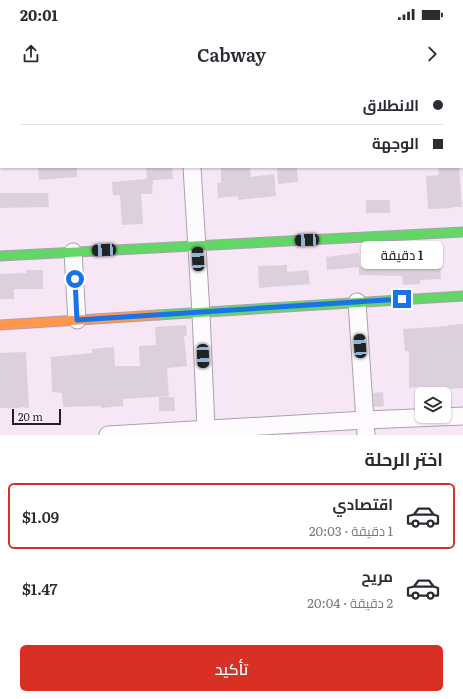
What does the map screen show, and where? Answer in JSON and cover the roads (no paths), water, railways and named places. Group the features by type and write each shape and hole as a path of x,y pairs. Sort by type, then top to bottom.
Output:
{"street":[{"path":"192,168 201,312 206,429"},
{"path":"0,256 463,232"},
{"path":"73,252 77,320"},
{"path":"0,325 463,296"},
{"path":"357,302 366,428"},
{"path":"115,435 206,429 366,428 463,416"}]}
